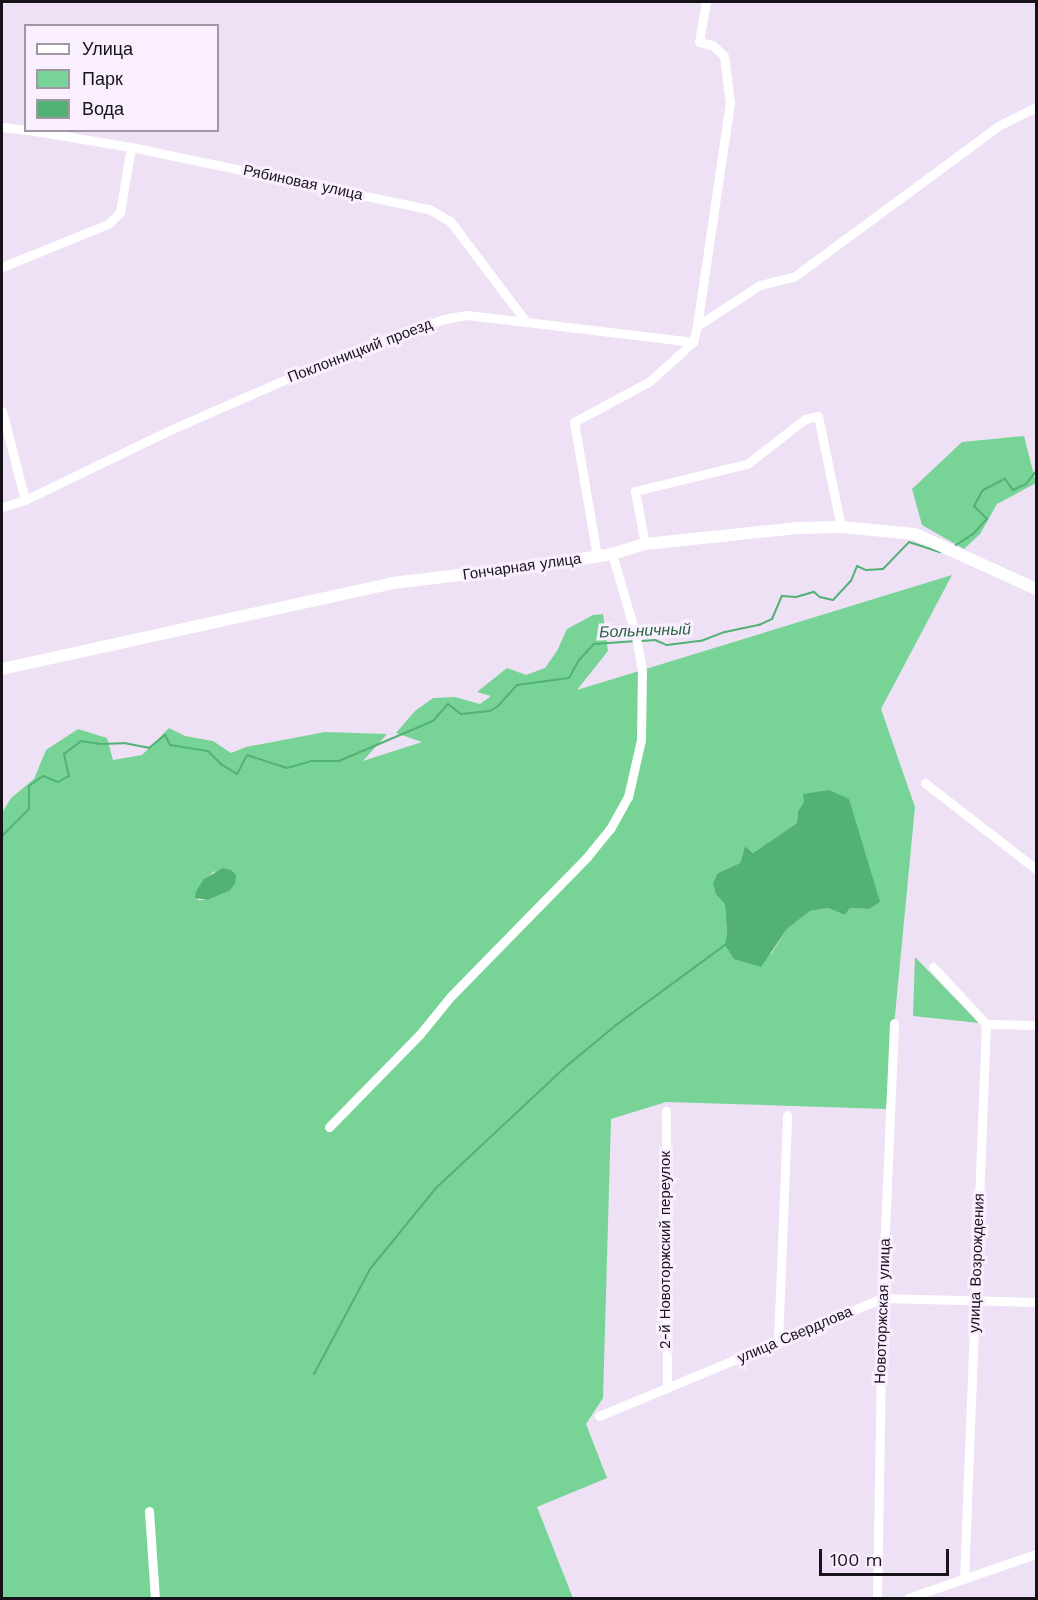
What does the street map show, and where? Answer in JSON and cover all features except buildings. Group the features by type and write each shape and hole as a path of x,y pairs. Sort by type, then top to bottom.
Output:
{"street":[{"path":"597,556 574,422 650,381 693,342 730,103 724,56 712,45 699,42 706,2"},
{"path":"696,326 760,285 795,276 1000,125 1036,106"},
{"name":"Рябиновая улица","path":"2,128 24,130"},
{"name":"Рябиновая улица","path":"39,132 131,147 429,209 450,221 526,322"},
{"path":"2,267 108,224 120,213 131,147"},
{"name":"Поклонницкий проезд","path":"2,507 25,500 170,430 344,354 444,319 467,315 693,342"},
{"path":"2,411 25,500"},
{"path":"645,544 635,491 747,464 805,419 818,416 842,526"},
{"name":"Гончарная улица","path":"2,669 392,583 612,554 645,544 797,528 842,526 904,532 944,545 1036,589"},
{"path":"329,1127 420,1034 451,996 588,857 610,829 628,797 641,740 642,671 637,641 612,554"},
{"path":"925,783 1036,869"},
{"path":"933,967 986,1024 1036,1025"},
{"name":"Новоторжская улица","path":"877,1599 882,1298 894,1023"},
{"name":"улица Возрождения","path":"964,1579 986,1024"},
{"name":"2-й Новоторжский переулок","path":"666,1111 667,1388"},
{"path":"778,1343 787,1115"},
{"name":"улица Свердлова","path":"599,1416 882,1298 1036,1302"},
{"path":"148,1511 155,1599"},
{"path":"908,1599 1036,1554"}],"green space":[{"path":"1024,436 1036,483 997,504 980,534 964,549 922,525 912,489 962,442"},
{"path":"952,575 881,709 915,807 886,1109 666,1102 611,1119 603,1398 586,1424 607,1478 537,1507 573,1598 2,1598 2,813 11,798 34,779 46,750 78,729 107,738 113,760 142,755 169,728 185,736 213,741 231,753 246,747 325,732 387,734 363,761 422,742 396,733 415,711 433,698 455,697 480,704 491,696 477,692 507,668 526,675 545,668 557,651 567,629 593,615 603,614 608,651 577,690","holes":["804,802 869,909 850,908 845,915 828,908 810,911 787,929 771,954 727,934 725,904 718,873 740,863 745,846 753,853 797,823 798,811","214,871 229,891 208,900 198,900 196,891"]},
{"path":"915,957 979,1023 913,1016"}],"water":[{"path":"829,790 849,799 880,902 869,909 850,908 845,915 828,908 810,911 787,929 761,967 734,959 725,945 727,934 725,904 716,894 713,883 718,873 740,863 745,846 753,853 797,823 798,811 804,802 803,794"},
{"path":"223,868 231,870 236,875 235,884 229,891 208,900 195,898 196,891 204,879"}],"waterway":[{"name":"Больничный","path":"953,547 973,534 987,519 974,506 983,490 1005,479 1013,490 1026,484 1036,471"},
{"name":"Больничный","path":"641,641 655,640 667,645 701,641 725,632 759,625 772,619 782,596 796,597 814,592 820,597 833,600 851,581 857,566 866,570 883,569 909,542 940,552"},
{"name":"Больничный","path":"2,836 29,809 29,786 43,776 58,782 69,776 64,754 81,741 99,744 124,743 149,748 165,735 170,745 208,751 221,764 237,774 247,755 287,768 311,761 339,761 433,721 448,704 461,714 490,711 498,706 517,685 569,678 579,660 594,644 633,641"},
{"path":"314,1374 370,1269 436,1188 563,1069 616,1025 725,945"}]}
